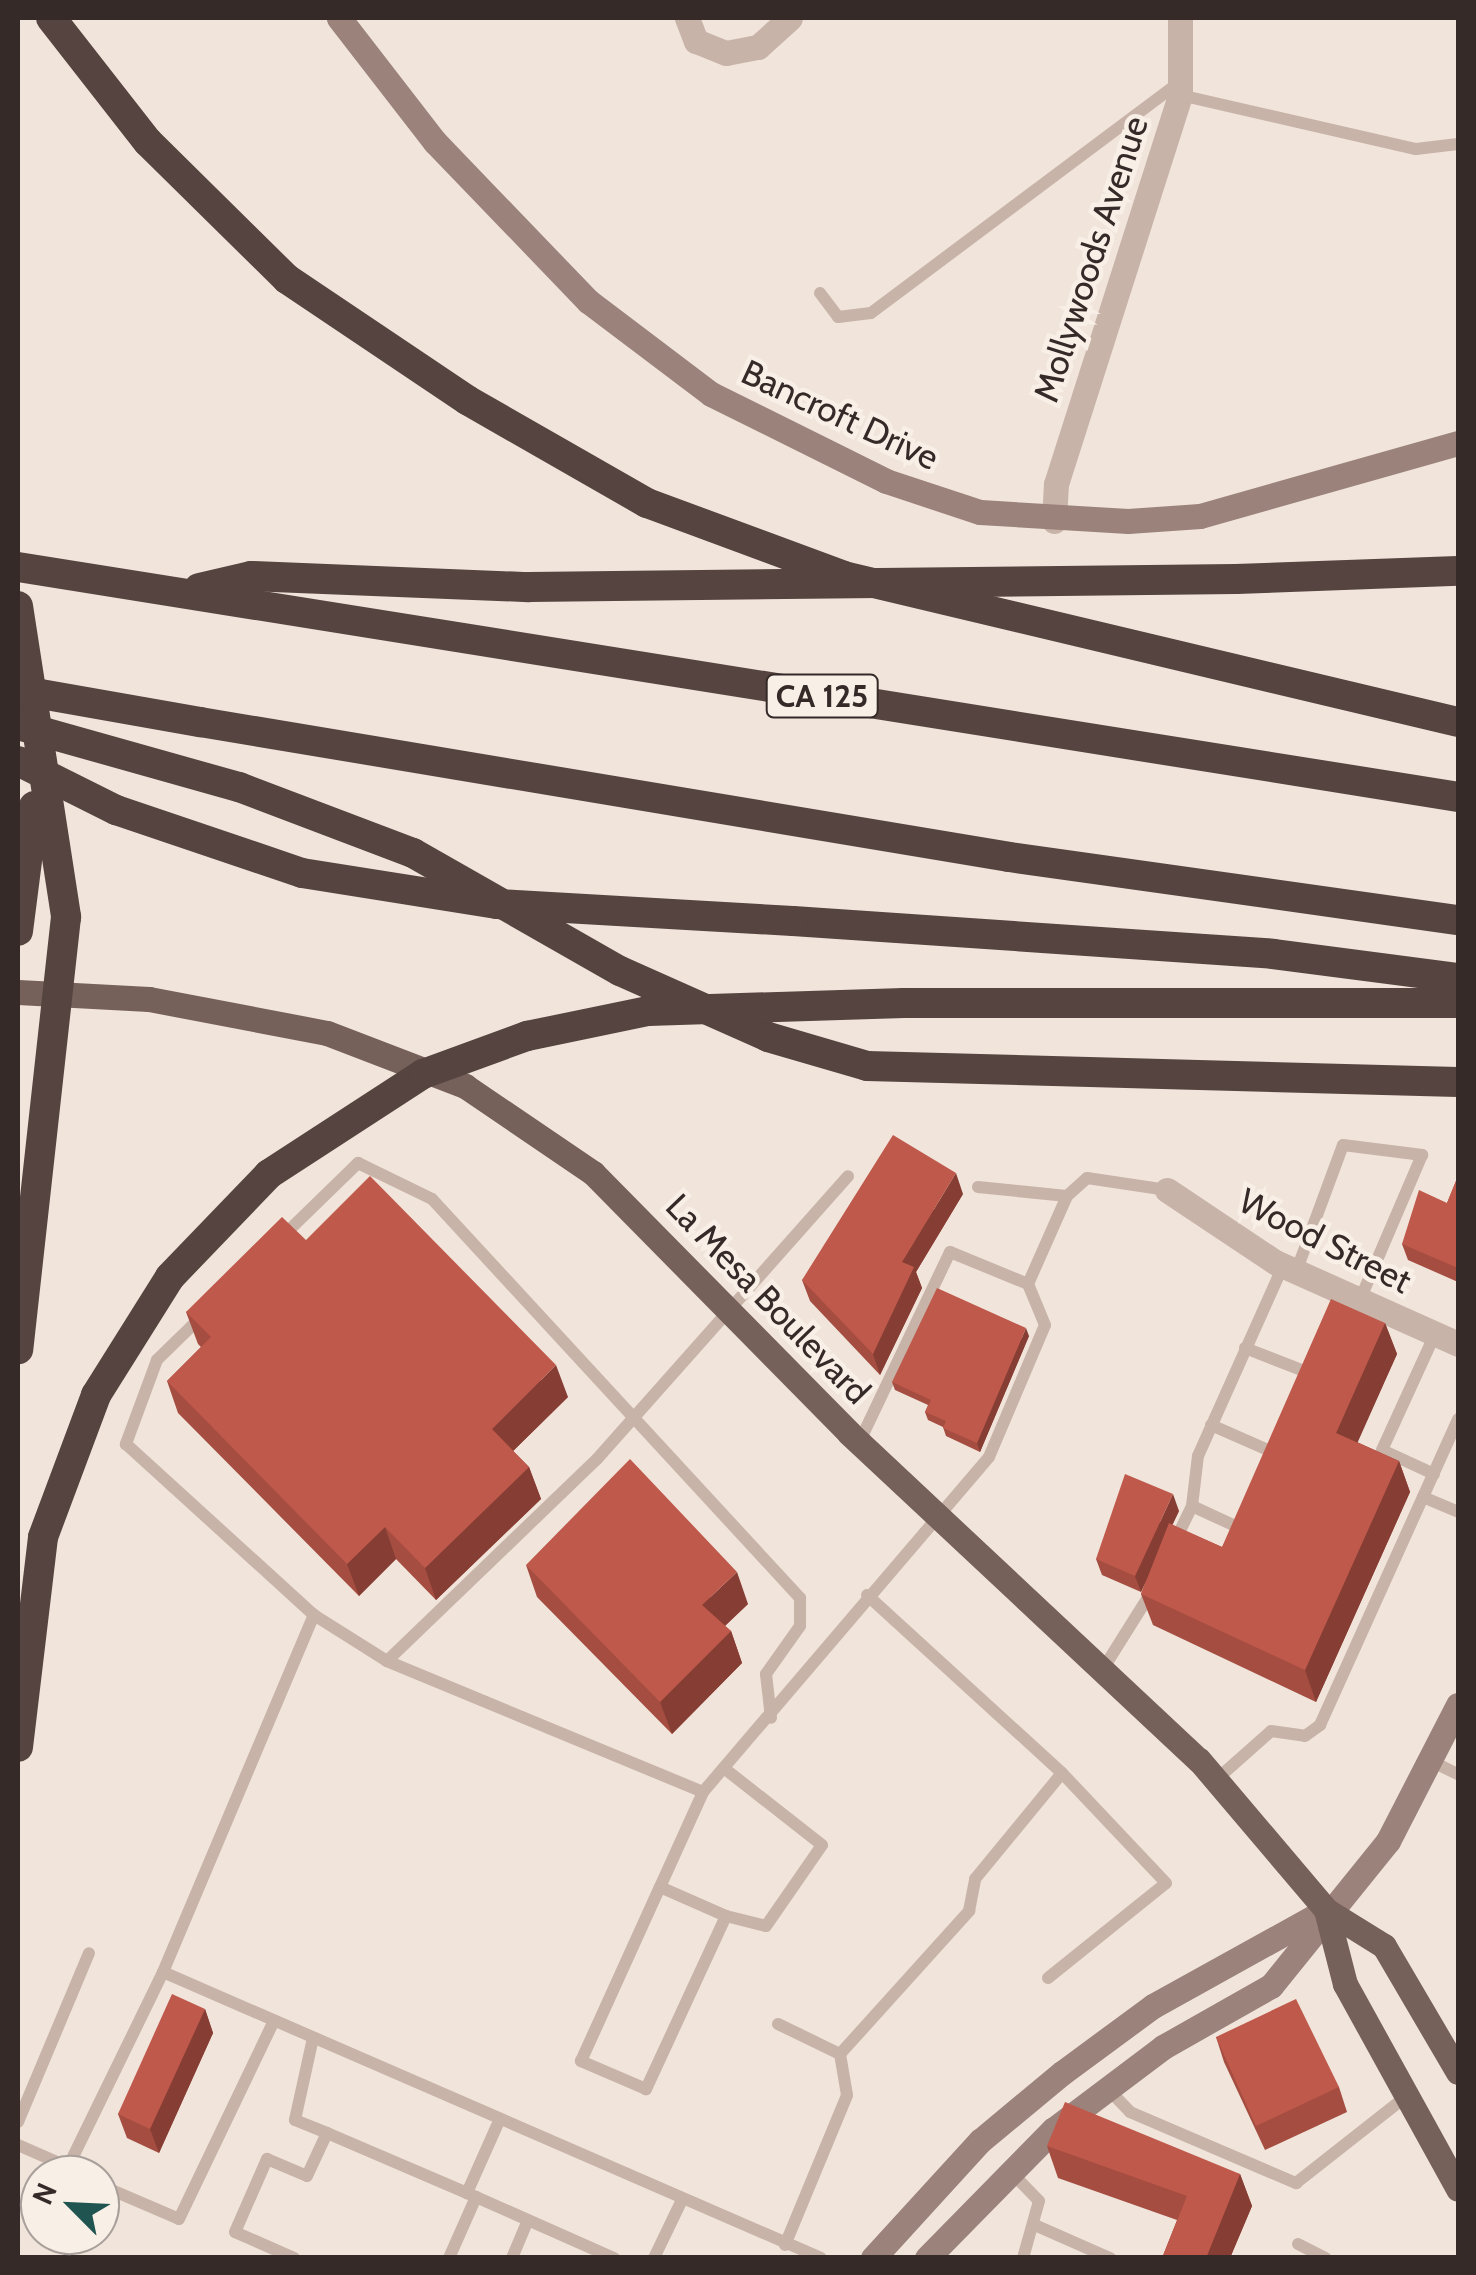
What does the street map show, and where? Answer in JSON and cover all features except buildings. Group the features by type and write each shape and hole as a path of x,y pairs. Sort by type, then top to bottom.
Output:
{"highway":[{"path":"54,23 148,142 287,279 466,400 647,503 883,586 1458,722"},
{"name":"CA 125","path":"18,567 1458,796"},
{"path":"186,591 251,576 529,587 1236,579 1458,571"},
{"path":"18,606 66,917 18,1349"},
{"path":"18,690 1010,857 1458,920"},
{"path":"18,714 34,782 34,840 18,931"},
{"path":"18,725 239,787 413,853 636,978 768,1037 867,1066 1458,1082"},
{"path":"18,760 116,810 302,874 497,904 1272,954 1458,978"},
{"path":"18,1747 43,1538 89,1410 170,1277 269,1174 424,1074 527,1036 648,1011 904,1003 1458,1003"}],"main road":[{"name":"Bancroft Drive","path":"339,18 435,142 532,246 697,384 886,481 980,512 1054,521 1200,516 1458,443"},
{"name":"La Mesa Boulevard","path":"18,992 59,991 246,1013 328,1033 465,1086 593,1173 859,1443 1217,1779 1326,1910 1384,1946 1451,2038 1458,2072"},
{"path":"927,2258 1007,2168 1108,2089 1271,1986 1326,1910 1388,1841 1455,1721"},
{"name":"La Mesa Boulevard","path":"1326,1910 1345,1984 1458,2188"},
{"path":"873,2258 980,2142 1062,2073 1153,2006 1326,1910"}],"street":[{"path":"687,18 696,41 726,53 758,47 790,18"},
{"name":"Mollywoods Avenue","path":"1054,521 1056,484 1180,88 1180,18"},
{"name":"Wood Street","path":"1167,1190 1290,1269 1447,1339"}],"lane":[{"path":"820,294 838,317 871,313 1138,104 1180,88 1416,149 1458,144"},
{"path":"1168,1558 1192,1506 1211,1425 1245,1348 1290,1269 1343,1145 1422,1155 1360,1300"},
{"path":"264,1254 358,1162 432,1199 590,1361 632,1419 800,1598 800,1626 766,1674 770,1718"},
{"path":"387,1661 632,1419 848,1176"},
{"path":"1028,1284 1067,1196 1087,1178 1167,1190"},
{"path":"978,1187 1067,1196"},
{"path":"726,1916 646,2089 582,2061 704,1792 729,1772 867,1595 989,1457 1046,1325 1028,1284 950,1252 859,1443"},
{"path":"211,1307 158,1360 126,1444 314,1614 387,1661 704,1792"},
{"path":"1434,1474 1382,1450 1447,1339"},
{"path":"1245,1348 1315,1376"},
{"path":"1217,1779 1272,1731 1305,1736 1320,1725 1458,1419"},
{"path":"1211,1425 1280,1455"},
{"path":"1423,1497 1458,1512"},
{"path":"1192,1506 1246,1530"},
{"path":"1103,1668 1160,1575"},
{"path":"867,1595 1062,1773 1166,1883 1048,1978"},
{"path":"18,2146 68,2167 163,1972 314,1614"},
{"path":"1433,1762 1458,1774"},
{"path":"660,1886 726,1916 766,1926 822,1845 729,1772"},
{"path":"840,2054 969,1910 975,1879 1062,1773"},
{"path":"18,2122 89,1953"},
{"path":"163,1972 681,2202 822,2258"},
{"path":"120,2194 179,2219 274,2021"},
{"path":"778,2024 840,2054"},
{"path":"313,2038 296,2120 614,2258"},
{"path":"785,2245 847,2096 840,2054"},
{"path":"1108,2089 1130,2112 1296,2182 1409,2094"},
{"path":"449,2258 500,2121"},
{"path":"294,2258 235,2232 267,2158 307,2176 326,2133"},
{"path":"1007,2168 1039,2201 1037,2226 1023,2258"},
{"path":"654,2258 681,2202"},
{"path":"512,2258 528,2220"},
{"path":"1037,2226 1110,2258"},
{"path":"1298,2244 1326,2258"}]}
